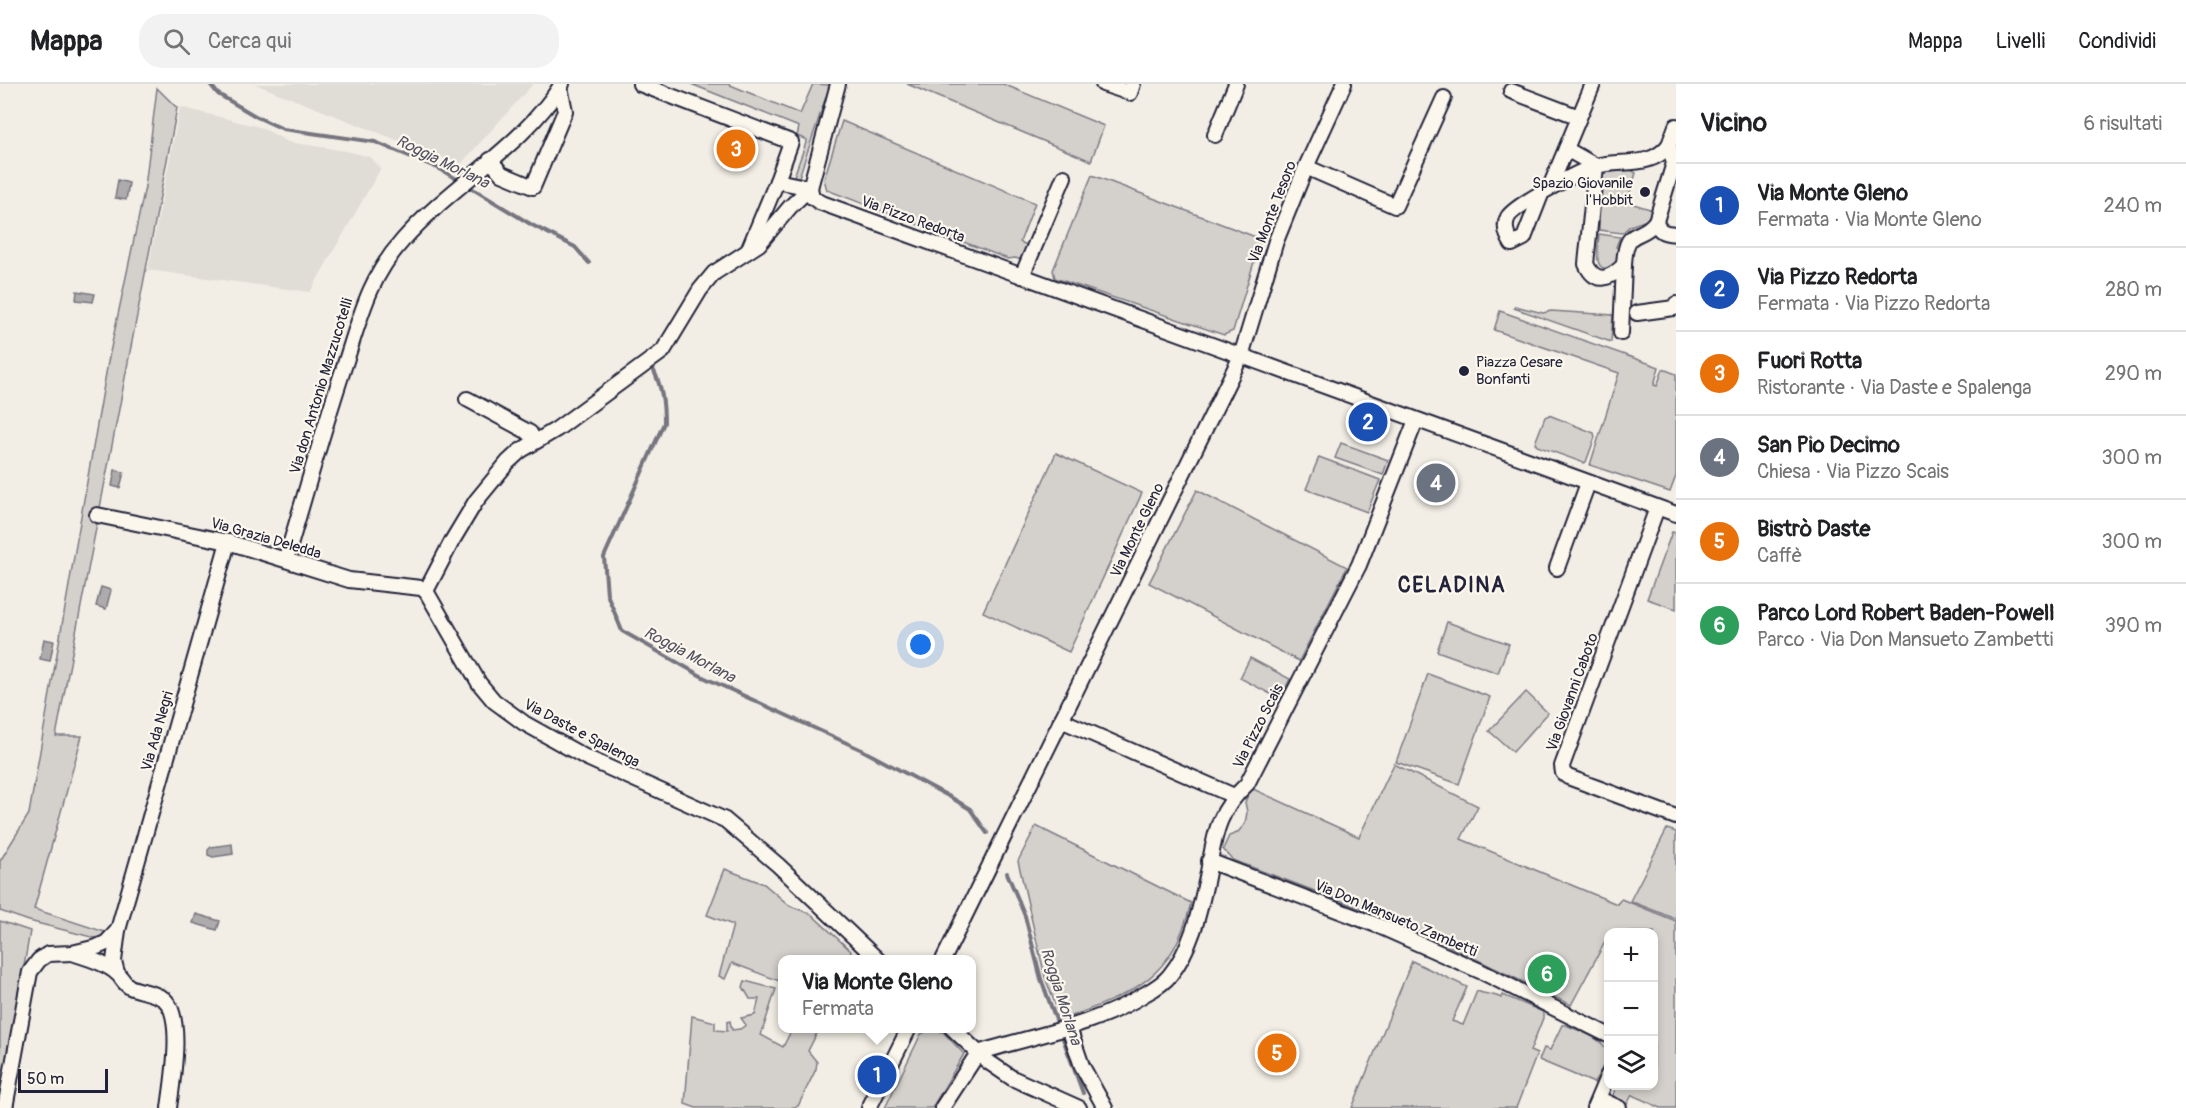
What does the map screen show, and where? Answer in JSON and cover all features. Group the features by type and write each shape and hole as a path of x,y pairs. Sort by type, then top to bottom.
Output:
{"street":[{"path":"640,84 791,142 747,253"},
{"path":"426,591 476,501 507,462 534,441 557,429 663,351 709,278 759,244 790,207 810,188 838,84"},
{"path":"1104,84 1130,93 1133,84"},
{"path":"1215,135 1236,84"},
{"name":"Via Monte Tesoro","path":"1241,356 1276,241 1306,167 1344,84"},
{"path":"1593,84 1566,149 1546,189 1596,166 1653,159 1662,155 1669,145 1676,126"},
{"name":"Via don Antonio Mazzucotelli","path":"286,559 332,401 369,290 401,242 430,211 490,160 550,104 561,86"},
{"name":"Via don Antonio Mazzucotelli","path":"490,160 502,174 533,187 565,111 561,86"},
{"path":"1511,91 1579,117"},
{"path":"1306,167 1395,206 1444,98"},
{"path":"1621,333 1625,248 1636,233 1650,228 1656,222 1674,163 1669,145"},
{"path":"1566,149 1596,166"},
{"path":"1596,166 1586,264 1589,271 1600,278 1608,277 1624,265"},
{"path":"1022,276 1064,177"},
{"path":"777,181 810,188"},
{"name":"Via Pizzo Redorta","path":"810,188 812,197 819,202 1676,514"},
{"path":"1656,222 1662,232 1676,234"},
{"path":"1637,313 1674,308 1676,304"},
{"name":"Via Monte Gleno","path":"945,955 1241,356"},
{"path":"467,399 530,433 534,441"},
{"name":"Via Pizzo Scais","path":"1060,1030 1111,1013 1153,990 1169,977 1183,956 1199,912 1211,846 1222,813 1234,796 1247,784 1359,565 1416,420"},
{"path":"1557,568 1588,483"},
{"name":"Via Giovanni Caboto","path":"1658,508 1562,766 1563,773 1577,780 1674,812"},
{"name":"Via Grazia Deledda","path":"97,515 228,542 349,580 421,588 426,591"},
{"name":"Via Ada Negri","path":"117,973 114,962 118,930 228,542"},
{"name":"Via Daste e Spalenga","path":"426,591 470,668 494,701 524,723 585,757 725,820 778,865 874,955"},
{"path":"1061,720 1234,796"},
{"name":"Via Don Mansueto Zambetti","path":"1209,861 1379,926 1566,1012 1604,1033"},
{"path":"5,1108 9,1074 30,972 39,960 48,954 72,953 106,943 118,930"},
{"path":"72,953 93,960 117,973 129,986 158,996 171,1008 175,1057 169,1108"},
{"path":"942,1108 978,1053 1060,1030 1083,1066 1105,1108"},
{"path":"869,1108 907,1033"},
{"path":"956,1033 987,1061 1012,1078 1079,1108"},
{"path":"1604,1084 1596,1103 1619,1108"}],"shaded area":[{"path":"255,84 533,84 460,165"},
{"path":"691,84 728,84 800,114 813,84 830,85 798,180 793,179 807,140 797,136 799,127"},
{"path":"907,84 1003,84 1104,126 1091,161"},
{"path":"157,88 177,108 56,736 82,736 34,909 105,932 95,938 0,911 0,861 29,814 108,362 145,187"},
{"path":"180,107 263,128 288,142 370,157 381,168 310,292 148,270"},
{"path":"842,121 1035,203 1020,242 1029,246 1023,260 1008,259 827,190 824,179"},
{"path":"1631,170 1636,173 1627,202 1653,210 1650,219 1630,226 1622,233 1599,230 1599,178 1608,172"},
{"path":"1092,175 1261,239 1233,331 1224,335 1055,278 1053,270"},
{"path":"118,180 129,183 126,200 115,198"},
{"path":"1599,234 1620,237 1616,247 1619,249 1618,265 1604,268 1600,265 1597,254"},
{"path":"77,291 95,294 93,302 76,300"},
{"path":"1515,306 1543,313 1551,311 1613,315 1611,342 1514,308"},
{"path":"1500,311 1659,367 1654,385 1657,386 1663,369 1676,374 1676,476 1670,492 1590,465 1619,373 1494,330"},
{"path":"1549,415 1594,433 1595,437 1586,462 1537,446 1535,443 1545,417"},
{"path":"1341,443 1388,460 1383,475 1335,458"},
{"path":"1056,453 1142,493 1069,652 983,612"},
{"path":"1319,457 1380,480 1367,512 1306,489"},
{"path":"115,470 124,472 120,488 112,486"},
{"path":"1197,490 1347,567 1299,661 1149,583"},
{"path":"1672,532 1676,533 1676,609 1647,599"},
{"path":"101,587 111,590 106,609 96,606"},
{"path":"1447,622 1509,644 1498,673 1437,651"},
{"path":"44,639 54,641 50,661 40,659"},
{"path":"1250,658 1290,679 1280,699 1240,678"},
{"path":"1428,674 1490,697 1459,784 1396,762"},
{"path":"1526,692 1548,713 1513,752 1489,731"},
{"path":"1394,764 1478,806 1461,839 1617,904 1621,899 1676,921 1676,1108 1661,1108 1632,1095 1627,1104 1613,1095 1615,1090 1658,1090 1658,928 1604,928 1604,944 1571,1005 1407,926 1233,860 1223,849 1229,836 1237,833 1245,824 1247,812 1245,802 1251,788 1359,837"},
{"path":"1036,826 1191,903 1183,930 1160,968 1145,981 1108,1002 1061,1020 1045,977 1018,861"},
{"path":"1667,829 1676,832 1676,900 1674,904 1676,905 1676,919 1630,901"},
{"path":"232,844 233,854 213,857 208,855 211,847"},
{"path":"725,869 764,884 790,906 811,914 851,951 850,955 778,955 778,980 732,963 725,979 719,976 733,925 707,915"},
{"path":"196,914 220,921 217,930 193,923"},
{"path":"0,921 30,931 0,1108"},
{"path":"1412,961 1467,987 1452,1021 1463,1025 1477,991 1502,998 1503,995 1543,1012 1543,1018 1530,1051 1537,1054 1516,1108 1352,1108"},
{"path":"745,981 776,989 761,1035 783,1047 790,1033 817,1033 808,1051 817,1062 816,1069 798,1106 790,1108 696,1108 685,1104 692,1016 715,1022 715,1030 727,1031 727,1022 730,1021 732,1030 740,1029 746,1025 741,1018 755,1015 759,999 750,999 743,987"},
{"path":"1562,1025 1566,1025 1585,1033 1604,1046 1604,1064 1594,1083 1539,1060 1544,1048 1550,1050"},
{"path":"944,1033 964,1054 932,1108 885,1108 921,1034"}],"waterway":[{"name":"Roggia Morlana","path":"210,84 218,94 283,129 375,142 440,169 532,225 575,247 589,263"},
{"name":"Roggia Morlana","path":"653,369 662,395 664,423 604,557 607,594 622,631 703,677 862,750 952,798 970,809 987,833"},
{"name":"Roggia Morlana","path":"1007,873 1025,916 1041,979 1083,1093"}],"place":[{"name":"Fuori Rotta","path":"736,149"},
{"name":"Spazio Giovanile l'Hobbit","path":"1645,192"},
{"name":"Piazza Cesare Bonfanti","path":"1464,371"},
{"name":"Via Pizzo Redorta","path":"1368,422"},
{"name":"San Pio Decimo","path":"1436,483"},
{"name":"Parco Lord Robert Baden-Powell","path":"1547,974"},
{"name":"Bistrò Daste","path":"1277,1053"},
{"name":"Via Monte Gleno","path":"877,1075"}],"district":[{"name":"CELADINA","path":"1452,585"}]}
